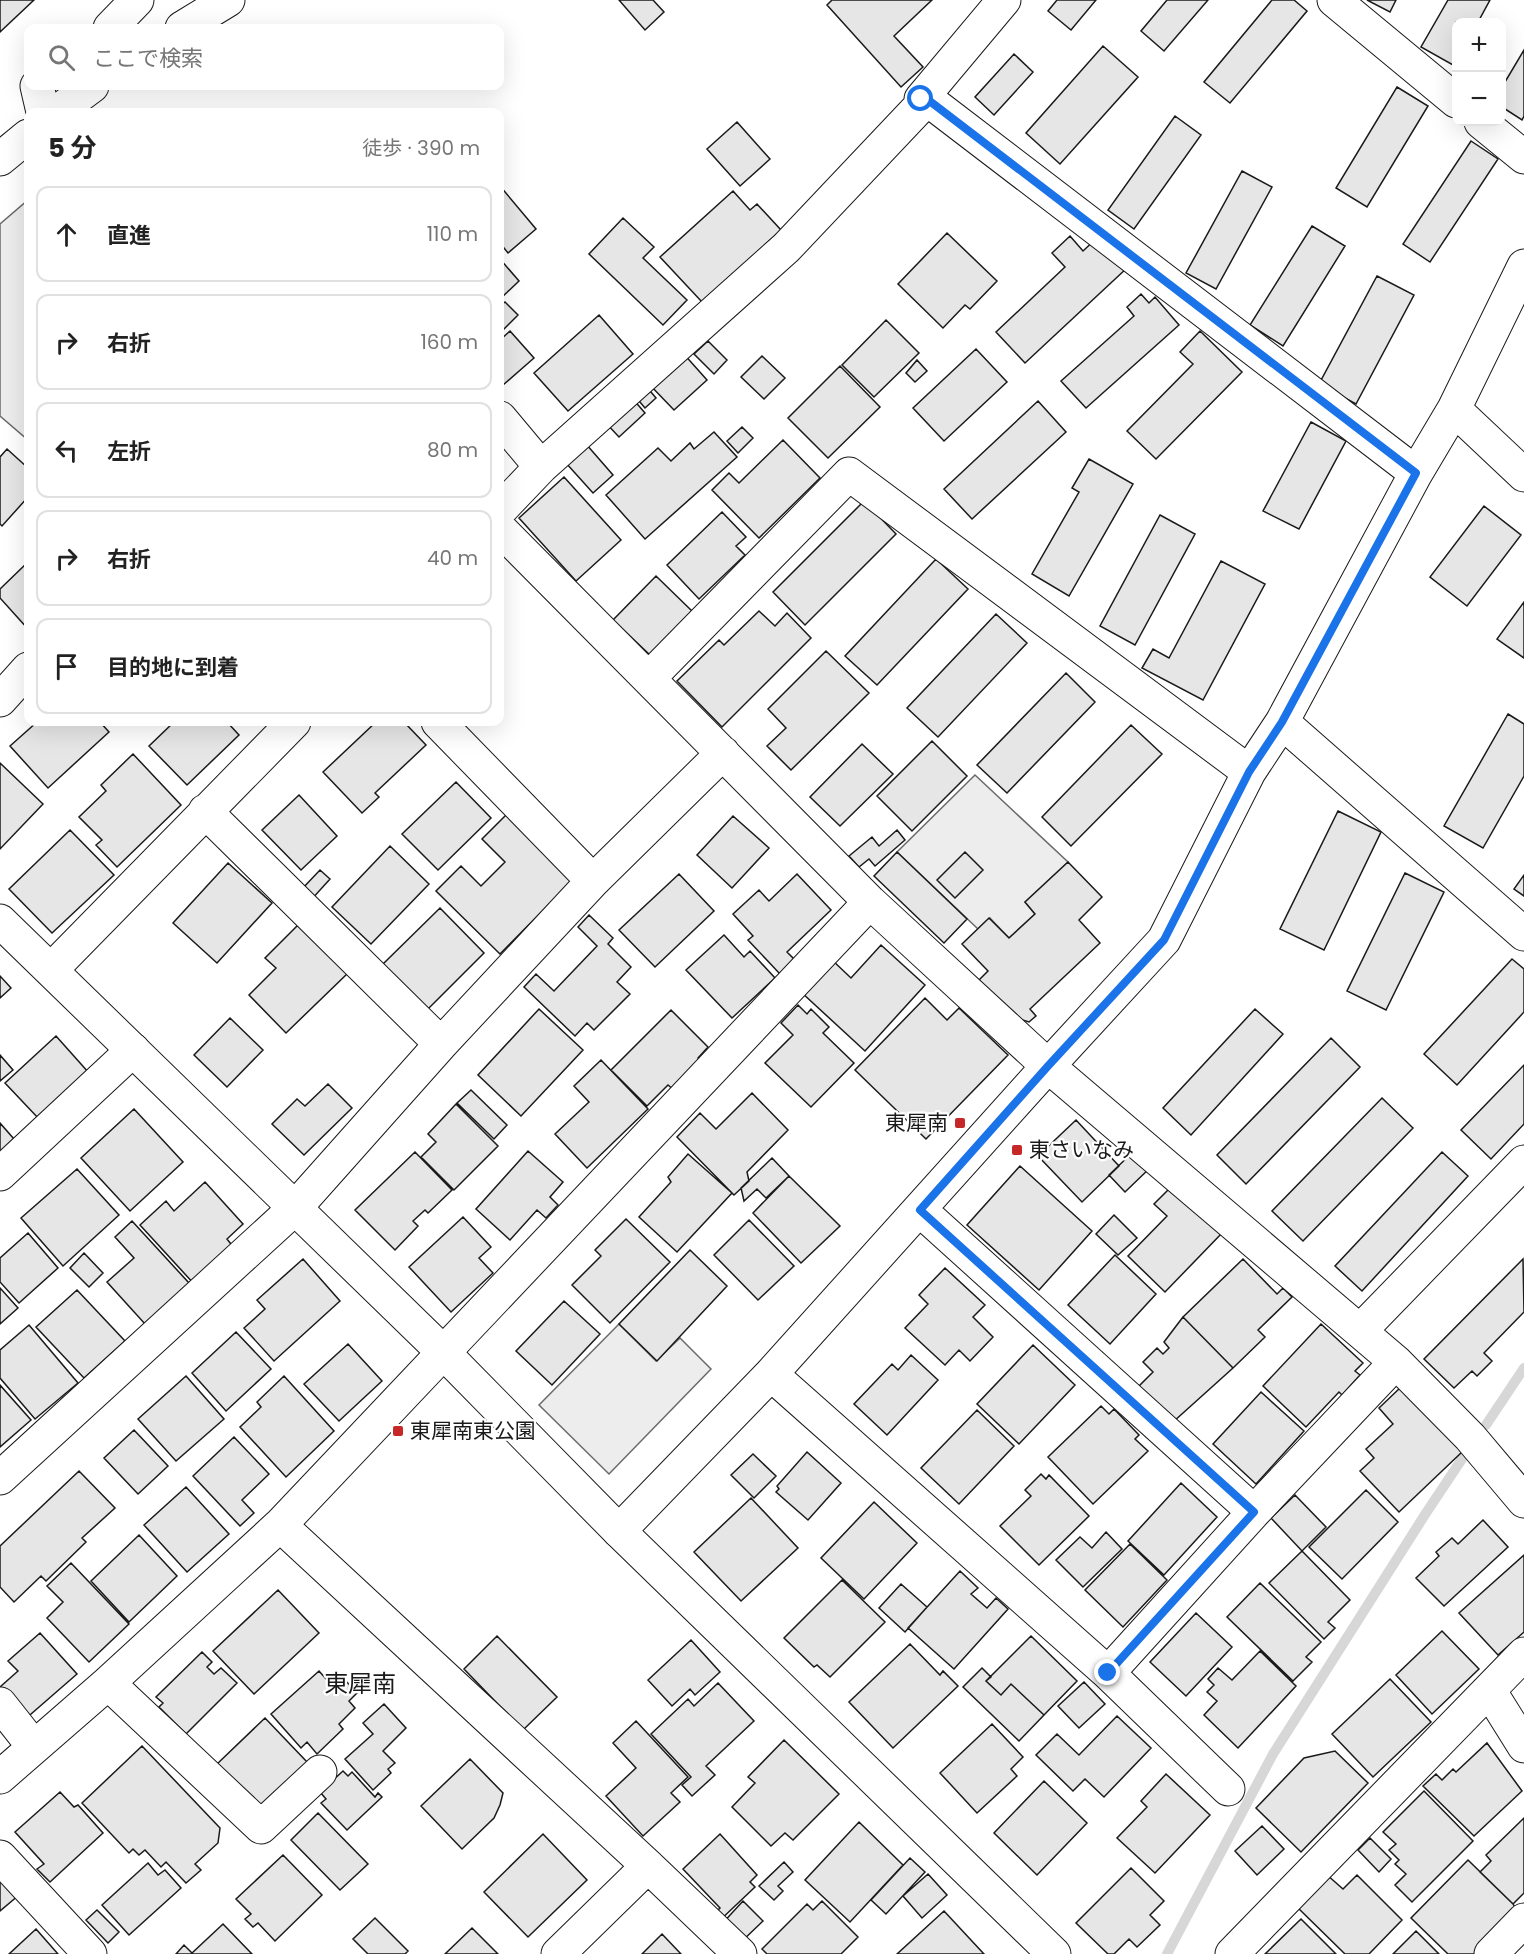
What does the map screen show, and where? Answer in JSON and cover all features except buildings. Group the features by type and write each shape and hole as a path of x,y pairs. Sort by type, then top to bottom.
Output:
{"street":[{"path":"114,24 137,0"},
{"path":"189,24 228,0"},
{"path":"1004,0 921,99 927,99 1416,473"},
{"path":"1334,0 1452,98"},
{"path":"38,90 42,108"},
{"path":"62,108 87,90"},
{"path":"504,506 541,467 786,248 927,99"},
{"path":"1486,126 1524,157"},
{"path":"0,159 24,138"},
{"path":"619,1531 771,1374 1164,940 1249,772 1282,722 1416,473 1454,409 1524,267"},
{"path":"1454,409 1524,475"},
{"path":"504,423 541,467"},
{"path":"648,678 849,474 1249,772"},
{"path":"504,533 870,902 1048,1066 1396,1362 1470,1437 1524,1501"},
{"path":"0,699 24,673"},
{"path":"1282,722 1524,934"},
{"path":"51,970 290,726"},
{"path":"442,726 593,881"},
{"path":"0,1478 295,1208 441,1044 593,881 723,753"},
{"path":"205,811 441,1044"},
{"path":"0,1777 108,1683 279,1525 870,902"},
{"path":"0,921 444,1353 619,1531 1039,1949"},
{"path":"0,1174 133,1050"},
{"path":"1360,1330 1524,1162"},
{"path":"920,1210 1254,1512"},
{"path":"1108,1673 1254,1512 1396,1362"},
{"path":"771,1374 1108,1673 1228,1789"},
{"path":"279,1525 740,1954"},
{"path":"1232,1954 1524,1654"},
{"path":"108,1683 261,1827 320,1772"},
{"path":"1489,1690 1524,1746"},
{"path":"0,1704 34,1747"},
{"path":"0,1857 90,1954"},
{"path":"558,1954 648,1866"},
{"path":"1491,1954 1524,1920"}],"shaded area":[{"path":"24,203 24,437 0,416 0,224"},
{"path":"975,775 1068,862 1025,902 1035,914 1009,938 990,918 978,929 897,852"},
{"path":"619,1324 656,1361 680,1338 711,1369 609,1474 539,1405"}],"waterway":[{"path":"1486,1425 1524,1368"},
{"path":"1167,1954 1273,1754 1462,1459"}],"place":[{"name":"東犀南","path":"960,1123"},
{"name":"東さいなみ","path":"1017,1150"},
{"name":"東犀南東公園","path":"398,1431"}],"district":[{"name":"東犀南","path":"360,1684"}],"route":[{"path":"921,99 927,99 1416,473 1282,722 1249,772 1164,940 920,1210 1254,1512 1108,1673"}]}
